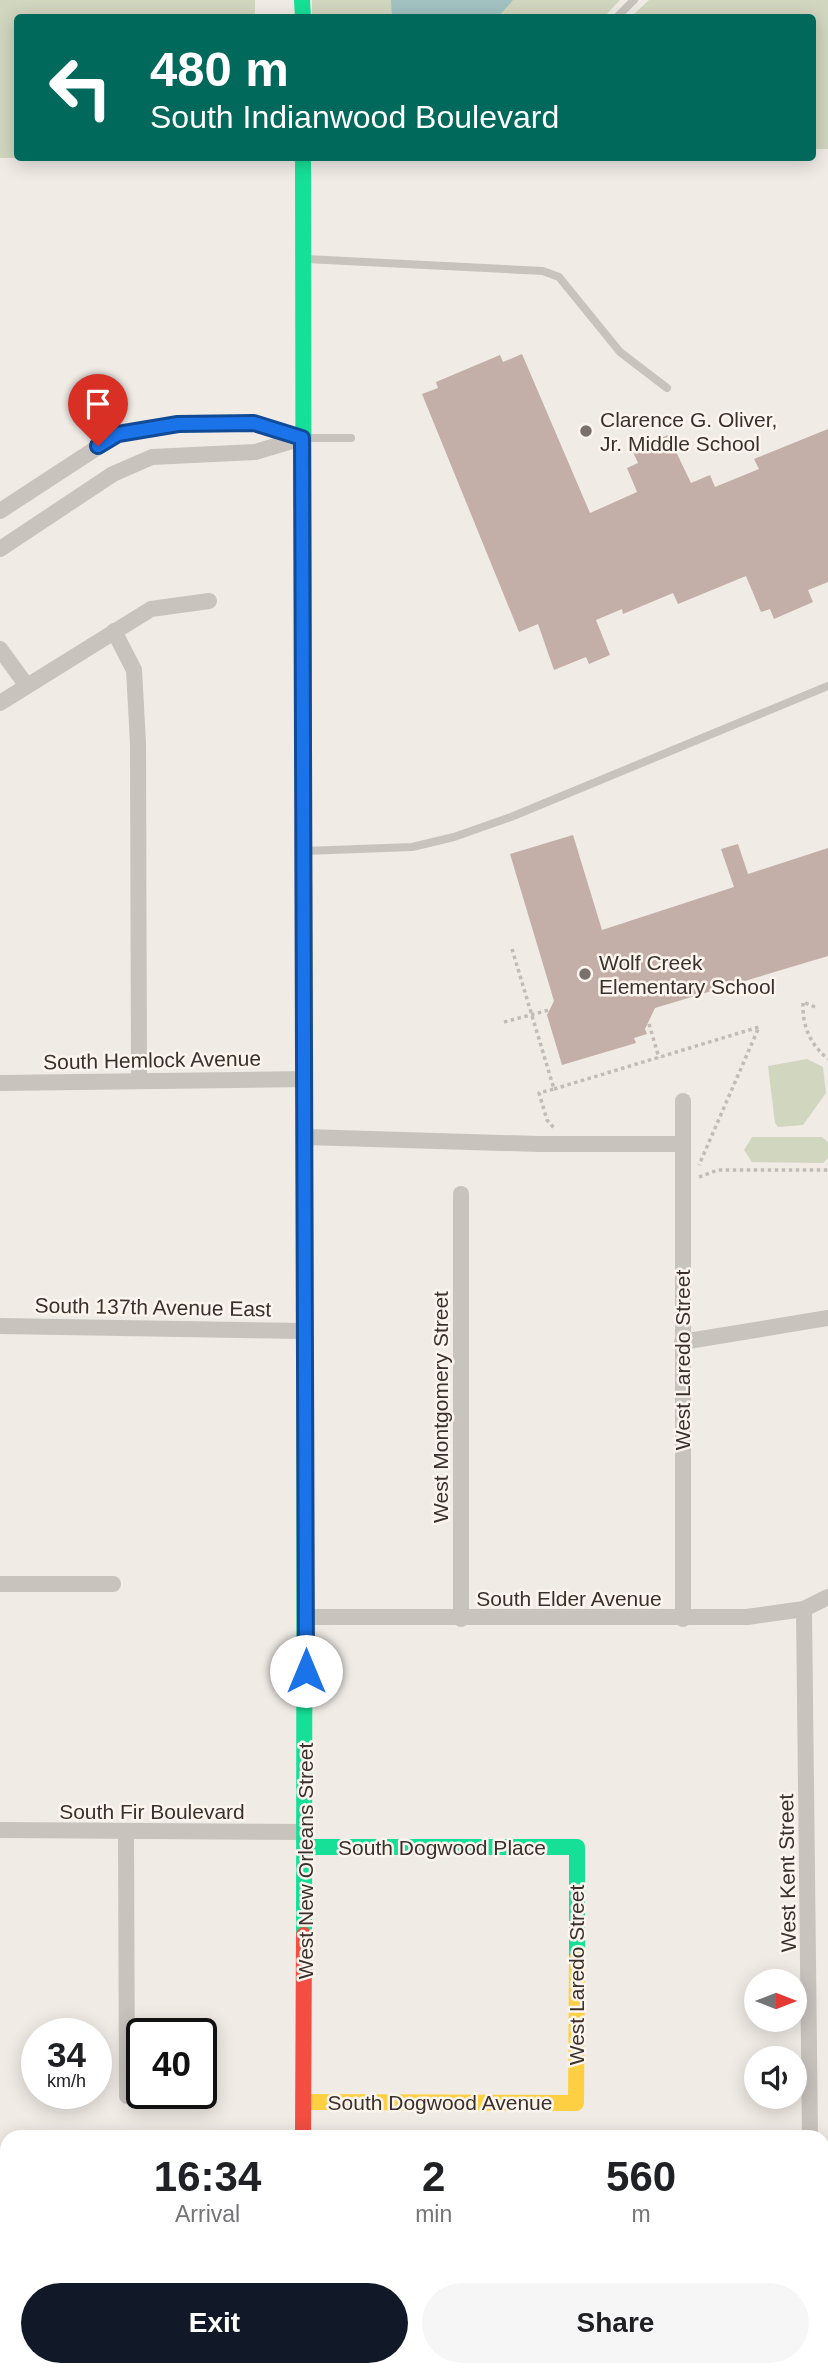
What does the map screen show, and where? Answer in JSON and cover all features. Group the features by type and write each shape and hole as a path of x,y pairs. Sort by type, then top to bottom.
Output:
{"street":[{"name":"West New Orleans Street","path":"303,161 302,851 306,1137 307,1617 303,2130"},
{"path":"0,511 118,434 151,427 254,423 302,438"},
{"path":"151,427 152,457"},
{"path":"0,549 89,488 152,457 255,452 302,438"},
{"path":"2,698 27,686 151,609 209,601"},
{"path":"114,631 134,670 137,719 139,1080"},
{"path":"0,649 27,686"},
{"name":"South Hemlock Avenue","path":"0,1083 305,1079"},
{"name":"West Laredo Street","path":"683,1101 683,1619"},
{"path":"306,1137 539,1144 681,1144"},
{"name":"West Montgomery Street","path":"461,1194 461,1619"},
{"path":"682,1342 828,1318"},
{"name":"South 137th Avenue East","path":"0,1325 305,1331"},
{"path":"0,1584 113,1584"},
{"name":"South Elder Avenue","path":"307,1617 747,1617 804,1609 828,1597"},
{"name":"West Kent Street","path":"804,1609 819,2080 811,2130"},
{"name":"South Fir Boulevard","path":"0,1830 306,1840"},
{"path":"126,1833 127,2018"},
{"name":"South Dogwood Place","path":"306,1840 577,1847"},
{"name":"West Laredo Street","path":"576,2103 577,1847"},
{"name":"South Dogwood Avenue","path":"304,2102 576,2103"}],"lane":[{"path":"620,14 634,0"},
{"path":"303,259 543,271 559,277 620,352 667,388"},
{"path":"302,438 351,438"},
{"path":"302,851 412,846 454,837 511,817 828,686"}],"path":[{"path":"512,949 554,1088"},
{"path":"815,1007 803,1002 804,1023 811,1040 828,1059"},
{"path":"504,1022 549,1010"},
{"path":"649,1024 659,1058"},
{"path":"560,1131 550,1126 539,1093 759,1027 699,1167"},
{"path":"699,1177 718,1170 828,1170"}],"green space":[{"path":"0,0 255,0 255,14 14,14 14,158 0,158"},
{"path":"312,0 620,0 607,14 312,14"},
{"path":"649,0 828,0 828,149 816,149 816,14 634,14"},
{"path":"807,1059 823,1067 826,1093 803,1125 778,1127 775,1123 768,1066"},
{"path":"752,1137 822,1137 828,1142 828,1158 823,1163 752,1162 744,1150"}],"water":[{"path":"391,0 513,0 501,14 392,14"}],"building":[{"path":"522,354 590,513 637,492 627,468 638,463 632,450 668,435 691,483 710,475 715,487 759,469 754,459 828,429 828,582 808,590 813,602 774,619 770,609 761,612 746,576 678,604 673,593 623,614 622,609 596,620 610,655 589,664 586,657 554,670 538,624 519,632 422,394 438,388 436,382 500,355 503,362"},
{"path":"573,835 602,930 734,887 721,849 738,844 748,874 828,848 828,956 655,1008 645,1029 647,1034 634,1038 636,1043 562,1065 547,1015 554,1001 510,854"}],"traffic: fast":[{"path":"302,0 303,14"},
{"path":"303,161 304,849"},
{"path":"304,1935 305,1146"},
{"path":"307,1847 577,1847 577,1959"}],"traffic: slow":[{"path":"304,849 305,1146"},
{"path":"304,2102 576,2103 577,1959"}],"traffic: jam":[{"path":"303,2130 304,1935"}],"place":[{"name":"Clarence G. Oliver, Jr. Middle School","path":"586,431"},
{"name":"Wolf Creek Elementary School","path":"585,974"}],"route":[{"path":"98,446 118,434 178,424 254,423 302,438 306,1671"}]}
